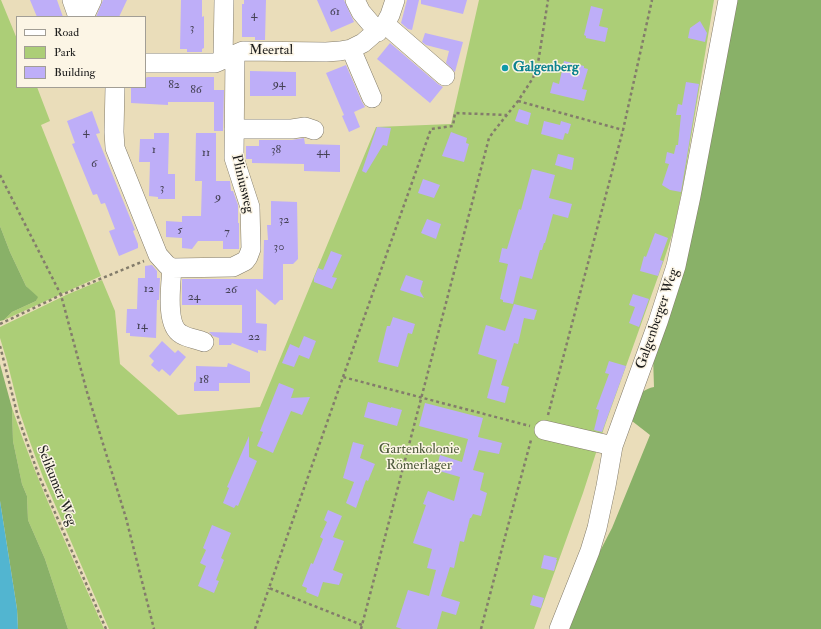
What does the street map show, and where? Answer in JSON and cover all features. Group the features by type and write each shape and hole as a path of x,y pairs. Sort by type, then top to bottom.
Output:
{"street":[{"path":"72,0 78,16"},
{"path":"84,16 92,0"},
{"name":"Pliniusweg","path":"172,268 233,267 245,261 251,249 250,206 234,158 234,129 224,0"},
{"path":"355,0 361,12 445,76"},
{"path":"382,28 390,15 395,0"},
{"name":"Galgenberger Weg","path":"559,629 590,551 597,528 613,446 658,322 676,266 693,188 728,0"},
{"name":"Meertal","path":"146,63 215,63 243,51 340,51 351,49 363,43 382,28"},
{"path":"351,49 372,98"},
{"path":"115,88 115,148 158,255 167,265 172,268 171,313 173,324 180,334 204,342"},
{"path":"234,129 292,129 305,127 314,130"},
{"path":"540,429 613,446"}],"path":[{"path":"361,629 489,138 518,101 536,71 548,0"},
{"path":"481,629 504,537 540,429 623,130 652,0"},
{"path":"518,101 623,130"},
{"path":"255,629 431,129 452,126 455,113 507,115"},
{"path":"0,175 61,295 87,392 126,518 154,629"},
{"path":"0,324 61,295 158,255"},
{"name":"Selikumer Weg","path":"0,346 18,417 40,476 106,629"},
{"path":"343,377 540,429"},
{"path":"269,588 362,625"}],"green space":[{"path":"1,0 16,37 16,88 37,88 50,121 41,125 101,276 4,320 12,312 36,301 37,298 26,286 0,226"},
{"name":"Gartenkolonie Römerlager","path":"479,0 714,0 684,180 674,229 605,425 583,493 534,629 109,629 43,477 30,442 20,413 0,338 0,327 66,295 102,280 115,311 120,364 178,415 260,407 376,127 451,124"},
{"path":"733,0 821,0 821,629 567,629 598,555 612,528 650,435 632,421 634,409 639,395 654,387 653,356"},
{"path":"0,226 26,286 38,297 36,301 12,312 4,320 0,321"},
{"path":"0,364 12,408 13,441 22,484 27,496 28,520 45,559 68,629 18,629 17,609 0,501"},
{"path":"12,408 32,464 104,629 68,629 45,559 28,520 27,496 22,484 13,441"}],"water":[{"path":"0,501 17,609 18,629 0,629"}],"building":[{"path":"30,0 57,0 63,16 37,16"},
{"path":"103,0 127,0 119,16 96,16"},
{"path":"181,0 202,0 202,17 204,16 204,48 202,49 202,52 187,52 187,49 180,49"},
{"path":"244,0 266,0 265,40 255,40 255,37 242,37 242,4 244,4"},
{"path":"317,0 344,0 354,22 331,32"},
{"path":"407,0 419,0 412,30 408,29 401,23"},
{"path":"421,0 467,0 463,14 421,4"},
{"path":"591,6 603,9 599,26 608,28 605,42 586,38 584,35"},
{"path":"700,21 707,33 705,42 688,38 690,28"},
{"path":"425,33 463,42 455,72 446,63 449,51 426,45 422,42"},
{"path":"390,43 443,87 430,103 377,59"},
{"path":"564,61 584,66 584,68 588,69 582,89 587,90 584,101 550,93 553,82 559,84"},
{"path":"346,65 365,107 354,112 360,127 349,132 342,116 344,115 326,73"},
{"path":"250,71 296,72 296,96 250,96"},
{"path":"214,77 214,90 224,90 223,131 214,131 214,102 168,102 168,105 131,103 131,88 146,88 146,78"},
{"path":"686,82 699,84 681,192 670,190 662,185 669,164 665,163 667,152 674,154 676,145 678,145 681,115 676,115 678,104 682,105"},
{"path":"519,109 531,113 528,125 515,121"},
{"path":"92,111 100,133 96,134 135,230 133,231 138,244 138,248 119,256 109,231 115,229 105,203 101,204 97,194 93,195 72,144 75,143 67,121"},
{"path":"544,121 560,125 561,121 571,124 568,134 565,133 563,140 541,134"},
{"path":"377,127 391,128 387,146 383,145 366,173 362,171"},
{"path":"451,132 467,138 466,143 469,144 464,162 442,156"},
{"path":"154,133 169,133 168,174 175,174 175,199 158,199 158,197 149,196 150,162 139,162 140,139 154,139"},
{"path":"196,133 216,133 216,181 230,181 231,191 233,191 238,205 239,249 223,249 223,241 198,241 192,249 182,248 182,238 166,237 166,221 182,222 182,216 201,216 202,181 195,181"},
{"path":"304,138 305,144 340,145 340,172 304,171 304,164 252,163 252,159 246,159 246,146 259,146 259,140 292,140"},
{"path":"558,154 574,158 572,170 555,165"},
{"path":"532,169 555,175 549,198 572,204 568,218 553,214 545,243 542,250 540,250 532,279 520,276 513,304 503,302 503,300 500,299 508,264 499,262 502,248 507,249 519,209 521,210"},
{"path":"423,179 440,185 434,198 418,193"},
{"path":"271,201 297,202 298,259 293,264 283,264 283,300 280,300 275,305 256,289 256,323 267,324 266,351 258,350 258,353 232,343 231,345 219,345 219,338 213,336 209,332 242,333 242,305 182,305 182,279 263,279 264,240 268,240 267,225 271,225"},
{"path":"427,219 441,224 436,239 421,233"},
{"path":"655,233 668,238 660,260 663,261 658,276 640,271 644,256 646,257"},
{"path":"331,251 342,255 332,277 337,278 332,289 314,282 318,268 323,270"},
{"path":"152,265 157,271 157,278 160,278 159,300 157,300 156,338 130,336 130,333 126,333 127,309 137,309 138,278 145,278 145,266"},
{"path":"406,275 423,281 420,291 424,298 400,290"},
{"path":"633,294 649,299 639,327 629,323 635,307 629,305"},
{"path":"514,304 537,310 534,320 524,318 518,344 514,343 501,385 509,387 505,403 487,398 497,360 478,354 486,325 505,331"},
{"path":"393,317 415,324 412,334 408,333 398,367 378,362 387,326 390,326"},
{"path":"304,336 316,341 309,359 299,355 294,367 282,363 290,344 299,348"},
{"path":"162,341 175,353 178,350 186,357 170,376 162,369 159,372 151,365 154,361 149,356"},
{"path":"609,361 626,366 602,432 594,430 599,410 596,409 609,374 605,373"},
{"path":"228,363 250,372 250,383 219,383 219,391 194,391 196,366 227,367"},
{"path":"279,383 294,389 291,398 310,397 302,415 291,411 273,453 257,446 263,432 260,431"},
{"path":"368,402 402,410 397,426 364,417"},
{"path":"425,403 483,418 478,437 502,443 499,454 479,450 473,470 484,473 480,490 487,493 481,516 473,514 470,518 464,542 460,541 454,568 450,567 441,596 460,602 456,615 442,611 437,629 402,629 396,627 408,590 429,596 436,570 427,568 432,549 413,543 426,505 423,504 428,491 454,501 460,477 436,470 440,455 462,462 468,439 419,426"},
{"path":"249,436 249,457 257,461 238,506 236,505 234,508 223,503 229,488 227,487"},
{"path":"353,442 364,445 360,458 375,464 368,481 366,480 356,508 346,503 354,482 343,478"},
{"path":"328,510 342,516 333,537 344,541 333,570 343,574 339,585 323,582 318,597 306,592 307,588 302,586 323,539 320,537 327,522 324,520"},
{"path":"212,525 231,533 221,558 224,560 216,580 219,581 214,593 198,586 206,566 200,563 206,550 203,548"},
{"path":"544,555 557,558 554,571 541,568"},
{"path":"533,595 544,598 541,608 530,605"}],"place":[{"name":"Galgenberg","path":"505,68"}]}
